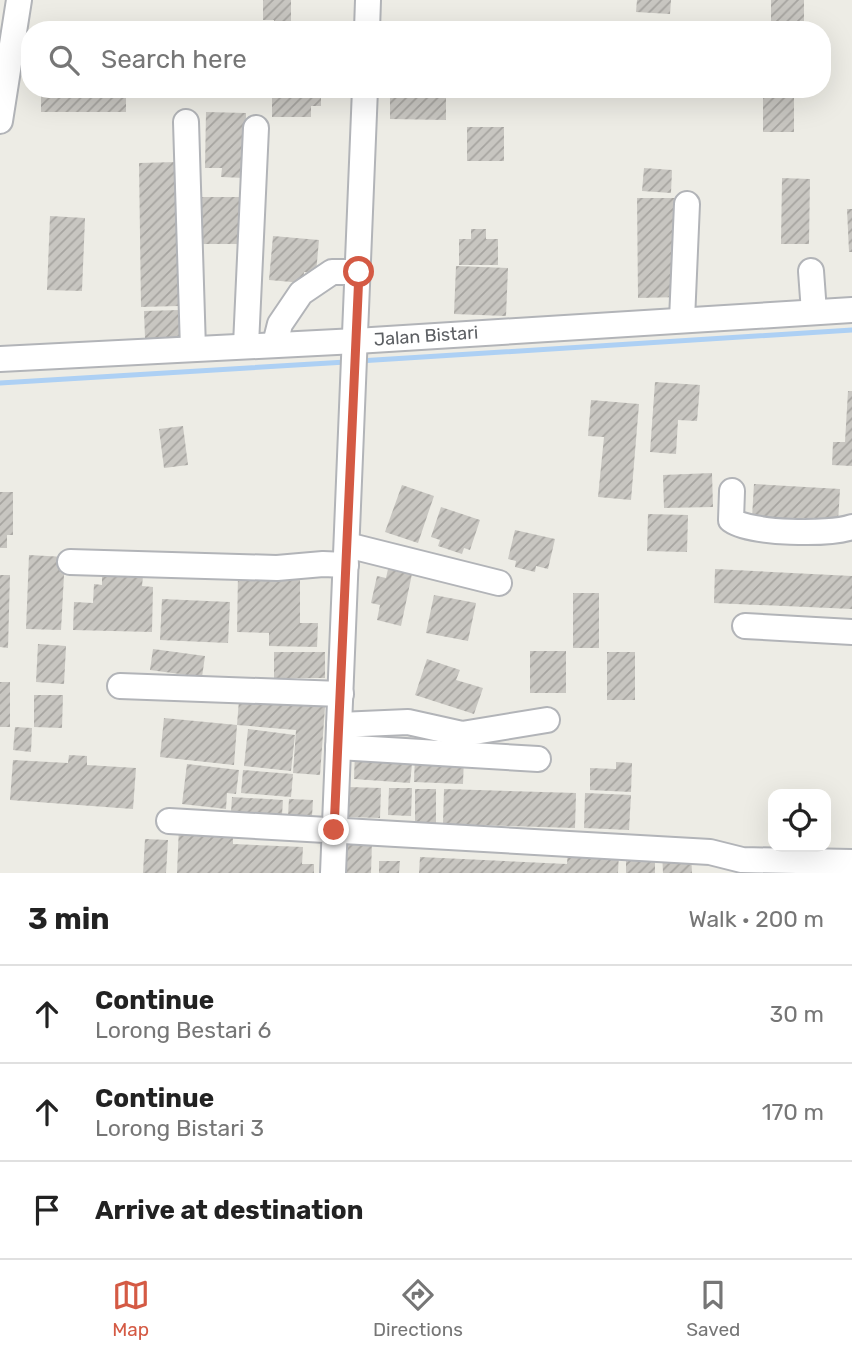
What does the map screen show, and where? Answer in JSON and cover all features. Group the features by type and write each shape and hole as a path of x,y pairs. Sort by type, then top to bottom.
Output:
{"street":[{"path":"0,121 6,47 19,0"},
{"path":"367,21 368,0"},
{"path":"332,873 365,98"},
{"path":"186,122 193,349"},
{"path":"246,345 256,128"},
{"path":"682,320 687,204"},
{"path":"811,271 814,312"},
{"path":"275,344 280,324 301,293 332,272 359,272"},
{"name":"Jalan Bistari","path":"0,359 275,344 356,349 682,320 852,310"},
{"path":"732,491 731,520 738,525 757,530 839,531 852,527"},
{"path":"70,562 276,568 323,564 347,555 499,583"},
{"path":"745,625 852,632"},
{"path":"120,686 341,694"},
{"path":"339,736 408,722 463,734 547,720"},
{"path":"339,736 538,759"},
{"path":"169,821 710,852 742,860 852,862"}],"building":[{"path":"263,0 291,0 291,21 263,20"},
{"path":"637,0 671,0 670,14 636,12"},
{"path":"771,0 804,0 804,21 771,21"},
{"path":"41,98 126,98 126,112 41,112"},
{"path":"272,98 321,98 321,106 311,106 311,117 272,117"},
{"path":"390,98 446,98 446,120 390,119"},
{"path":"763,98 794,98 794,132 763,132"},
{"path":"206,112 246,113 245,178 221,177 222,168 205,168"},
{"path":"467,127 504,127 504,161 467,161"},
{"path":"177,162 179,306 141,307 139,163"},
{"path":"644,168 672,170 671,193 642,191"},
{"path":"782,178 810,179 809,244 781,244"},
{"path":"199,197 246,197 246,244 199,244"},
{"path":"637,198 682,198 682,297 638,298"},
{"path":"847,209 852,209 852,252 849,252"},
{"path":"50,216 85,218 82,291 47,290"},
{"path":"471,229 486,229 486,239 498,239 498,265 459,265 459,239 471,239"},
{"path":"273,236 319,240 316,273 304,272 303,283 269,280"},
{"path":"456,266 508,268 506,316 454,314"},
{"path":"180,310 181,338 145,338 144,311"},
{"path":"655,382 700,385 697,421 678,420 676,454 650,452"},
{"path":"848,391 852,391 852,466 832,465 833,442 845,442"},
{"path":"591,400 639,404 631,500 598,497 604,437 588,436"},
{"path":"183,426 188,465 164,468 159,429"},
{"path":"712,473 713,507 664,508 663,475"},
{"path":"754,484 840,489 838,523 752,518"},
{"path":"402,485 434,496 418,543 385,532"},
{"path":"0,492 13,492 13,535 7,535 7,548 0,548"},
{"path":"441,507 480,520 470,550 464,548 462,554 438,546 440,540 431,537"},
{"path":"648,514 688,515 687,552 647,551"},
{"path":"515,530 555,539 548,569 536,566 535,572 515,567 516,561 508,559"},
{"path":"29,555 65,557 61,630 26,629"},
{"path":"388,569 412,574 401,626 377,620 380,605 371,603 377,576 386,578"},
{"path":"715,569 852,576 852,609 714,603"},
{"path":"238,573 300,574 300,623 318,623 317,647 269,646 269,633 237,632"},
{"path":"0,575 10,575 8,648 0,647"},
{"path":"102,575 143,576 142,586 153,587 152,632 73,630 74,602 93,603 94,584 102,585"},
{"path":"573,593 599,593 599,648 573,648"},
{"path":"434,595 476,603 468,641 426,633"},
{"path":"162,599 230,602 228,643 160,640"},
{"path":"38,644 66,646 64,684 36,682"},
{"path":"153,649 205,656 202,677 150,670"},
{"path":"530,651 566,651 566,693 530,693"},
{"path":"274,652 325,652 325,678 274,678"},
{"path":"607,652 635,652 635,700 607,700"},
{"path":"427,659 460,670 456,680 483,688 474,714 415,695"},
{"path":"0,682 10,682 10,727 0,727"},
{"path":"34,695 63,695 62,728 34,727"},
{"path":"239,700 325,707 320,775 293,773 296,730 237,725"},
{"path":"164,718 237,725 234,765 160,757"},
{"path":"15,727 32,728 31,752 13,750"},
{"path":"248,729 295,735 291,771 244,766"},
{"path":"355,751 413,755 410,783 354,779"},
{"path":"69,755 87,756 87,765 136,768 133,809 10,800 13,760 68,763"},
{"path":"415,755 464,756 463,784 414,782"},
{"path":"616,762 632,763 631,792 590,790 590,768 616,769"},
{"path":"187,764 239,770 236,794 227,793 226,809 182,804"},
{"path":"243,770 293,774 291,797 241,793"},
{"path":"348,787 381,788 380,818 348,817"},
{"path":"389,788 412,788 411,816 388,815"},
{"path":"415,789 436,789 436,828 415,828"},
{"path":"444,789 576,793 575,828 443,824"},
{"path":"585,793 631,795 629,830 584,828"},
{"path":"232,797 283,800 282,815 231,813"},
{"path":"289,799 313,800 312,816 288,815"},
{"path":"179,826 233,829 233,844 303,847 302,864 314,864 314,873 177,873"},
{"path":"145,839 168,840 166,873 143,873"},
{"path":"346,841 372,841 371,873 345,873"},
{"path":"568,849 619,852 618,873 419,873 420,857 567,864"},
{"path":"691,852 692,873 663,873 662,853"},
{"path":"655,854 655,873 626,873 626,855"},
{"path":"379,861 400,861 399,873 379,873"}],"waterway":[{"path":"359,361 852,330"},
{"path":"0,383 346,362"}],"route":[{"path":"334,830 359,272"}]}
